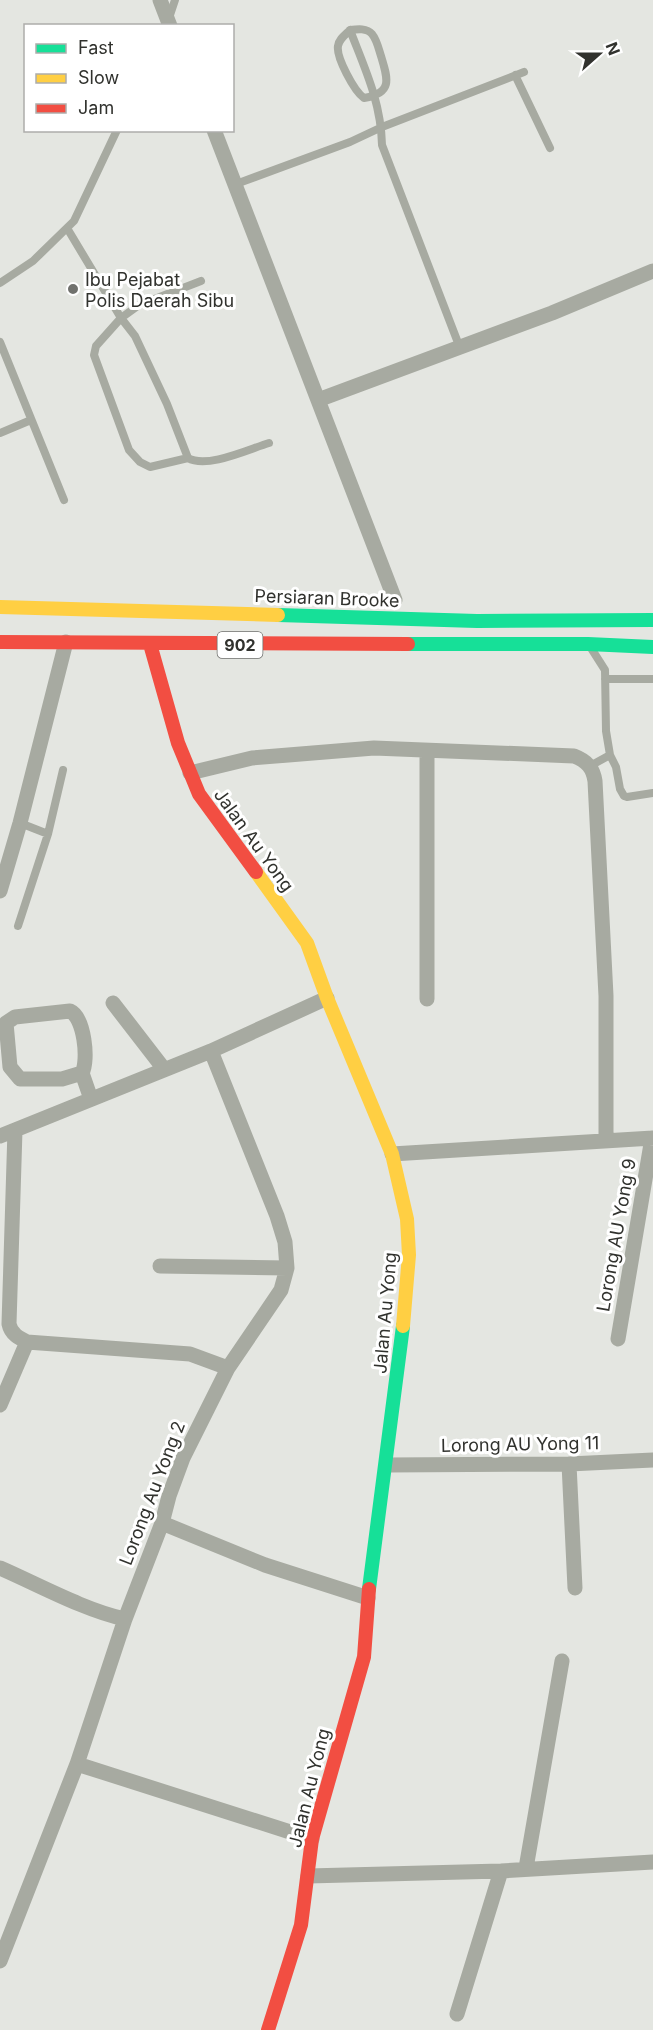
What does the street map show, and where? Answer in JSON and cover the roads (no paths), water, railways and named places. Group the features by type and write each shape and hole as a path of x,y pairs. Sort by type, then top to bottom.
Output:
{"street":[{"path":"160,0 168,24"},
{"path":"215,132 395,600"},
{"path":"318,400 552,313 653,271"},
{"name":"Persiaran Brooke","path":"0,607 477,621 653,620"},
{"name":"902","path":"0,642 588,644 653,647"},
{"path":"0,891 20,823 66,642"},
{"name":"Jalan Au Yong","path":"150,644 178,743 199,794 307,943 327,998 392,1154 407,1220 409,1255 401,1354 368,1598 364,1657 312,1839 301,1925 268,2030"},
{"path":"190,773 252,758 374,748 574,756 590,766 595,782 606,996 606,1140"},
{"path":"427,751 427,999"},
{"path":"0,1136 211,1051 327,998"},
{"path":"113,1004 165,1069"},
{"path":"82,1073 62,1079 20,1079 10,1067 6,1023 15,1017 70,1011 75,1013 80,1022 86,1064 82,1073 91,1099"},
{"name":"Lorong Au Yong 2","path":"0,1961 77,1764 183,1458 228,1368 280,1290 287,1268 285,1242 277,1216 211,1051"},
{"path":"15,1130 9,1327 18,1337 27,1342 190,1354 228,1368"},
{"path":"392,1154 652,1138"},
{"name":"Lorong AU Yong 9","path":"618,1339 652,1138"},
{"path":"160,1266 287,1268"},
{"path":"0,1405 27,1342"},
{"name":"Lorong AU Yong 11","path":"387,1465 569,1464 653,1460"},
{"path":"569,1464 576,1588"},
{"path":"162,1523 265,1565 368,1598"},
{"path":"0,1568 115,1617 126,1619"},
{"path":"526,1868 562,1661"},
{"path":"77,1764 312,1839"},
{"path":"308,1876 576,1868 653,1862"},
{"path":"457,2014 501,1871"}],"lane":[{"path":"168,24 175,0"},
{"path":"350,30 376,96 382,128 382,145 460,348"},
{"path":"350,30 365,30 372,34 378,45 388,80 387,86 376,96 364,98 358,94 338,51 340,40 350,30"},
{"path":"236,184 350,142 524,72"},
{"path":"515,75 550,148"},
{"path":"0,283 33,261 74,221 116,132"},
{"path":"67,228 135,336 167,404 188,458"},
{"path":"201,281 139,305 122,318 96,346 94,355 129,450 140,462 150,467 188,458 194,461 212,461 269,443"},
{"path":"0,342 64,500"},
{"path":"0,433 31,420"},
{"path":"588,644 605,670 606,731 620,789 624,796 653,793"},
{"path":"605,679 653,679"},
{"path":"590,766 610,755"},
{"path":"18,926 48,834 63,770"},
{"path":"20,823 48,834"}],"place":[{"name":"Ibu Pejabat Polis Daerah Sibu","path":"73,289"}]}
